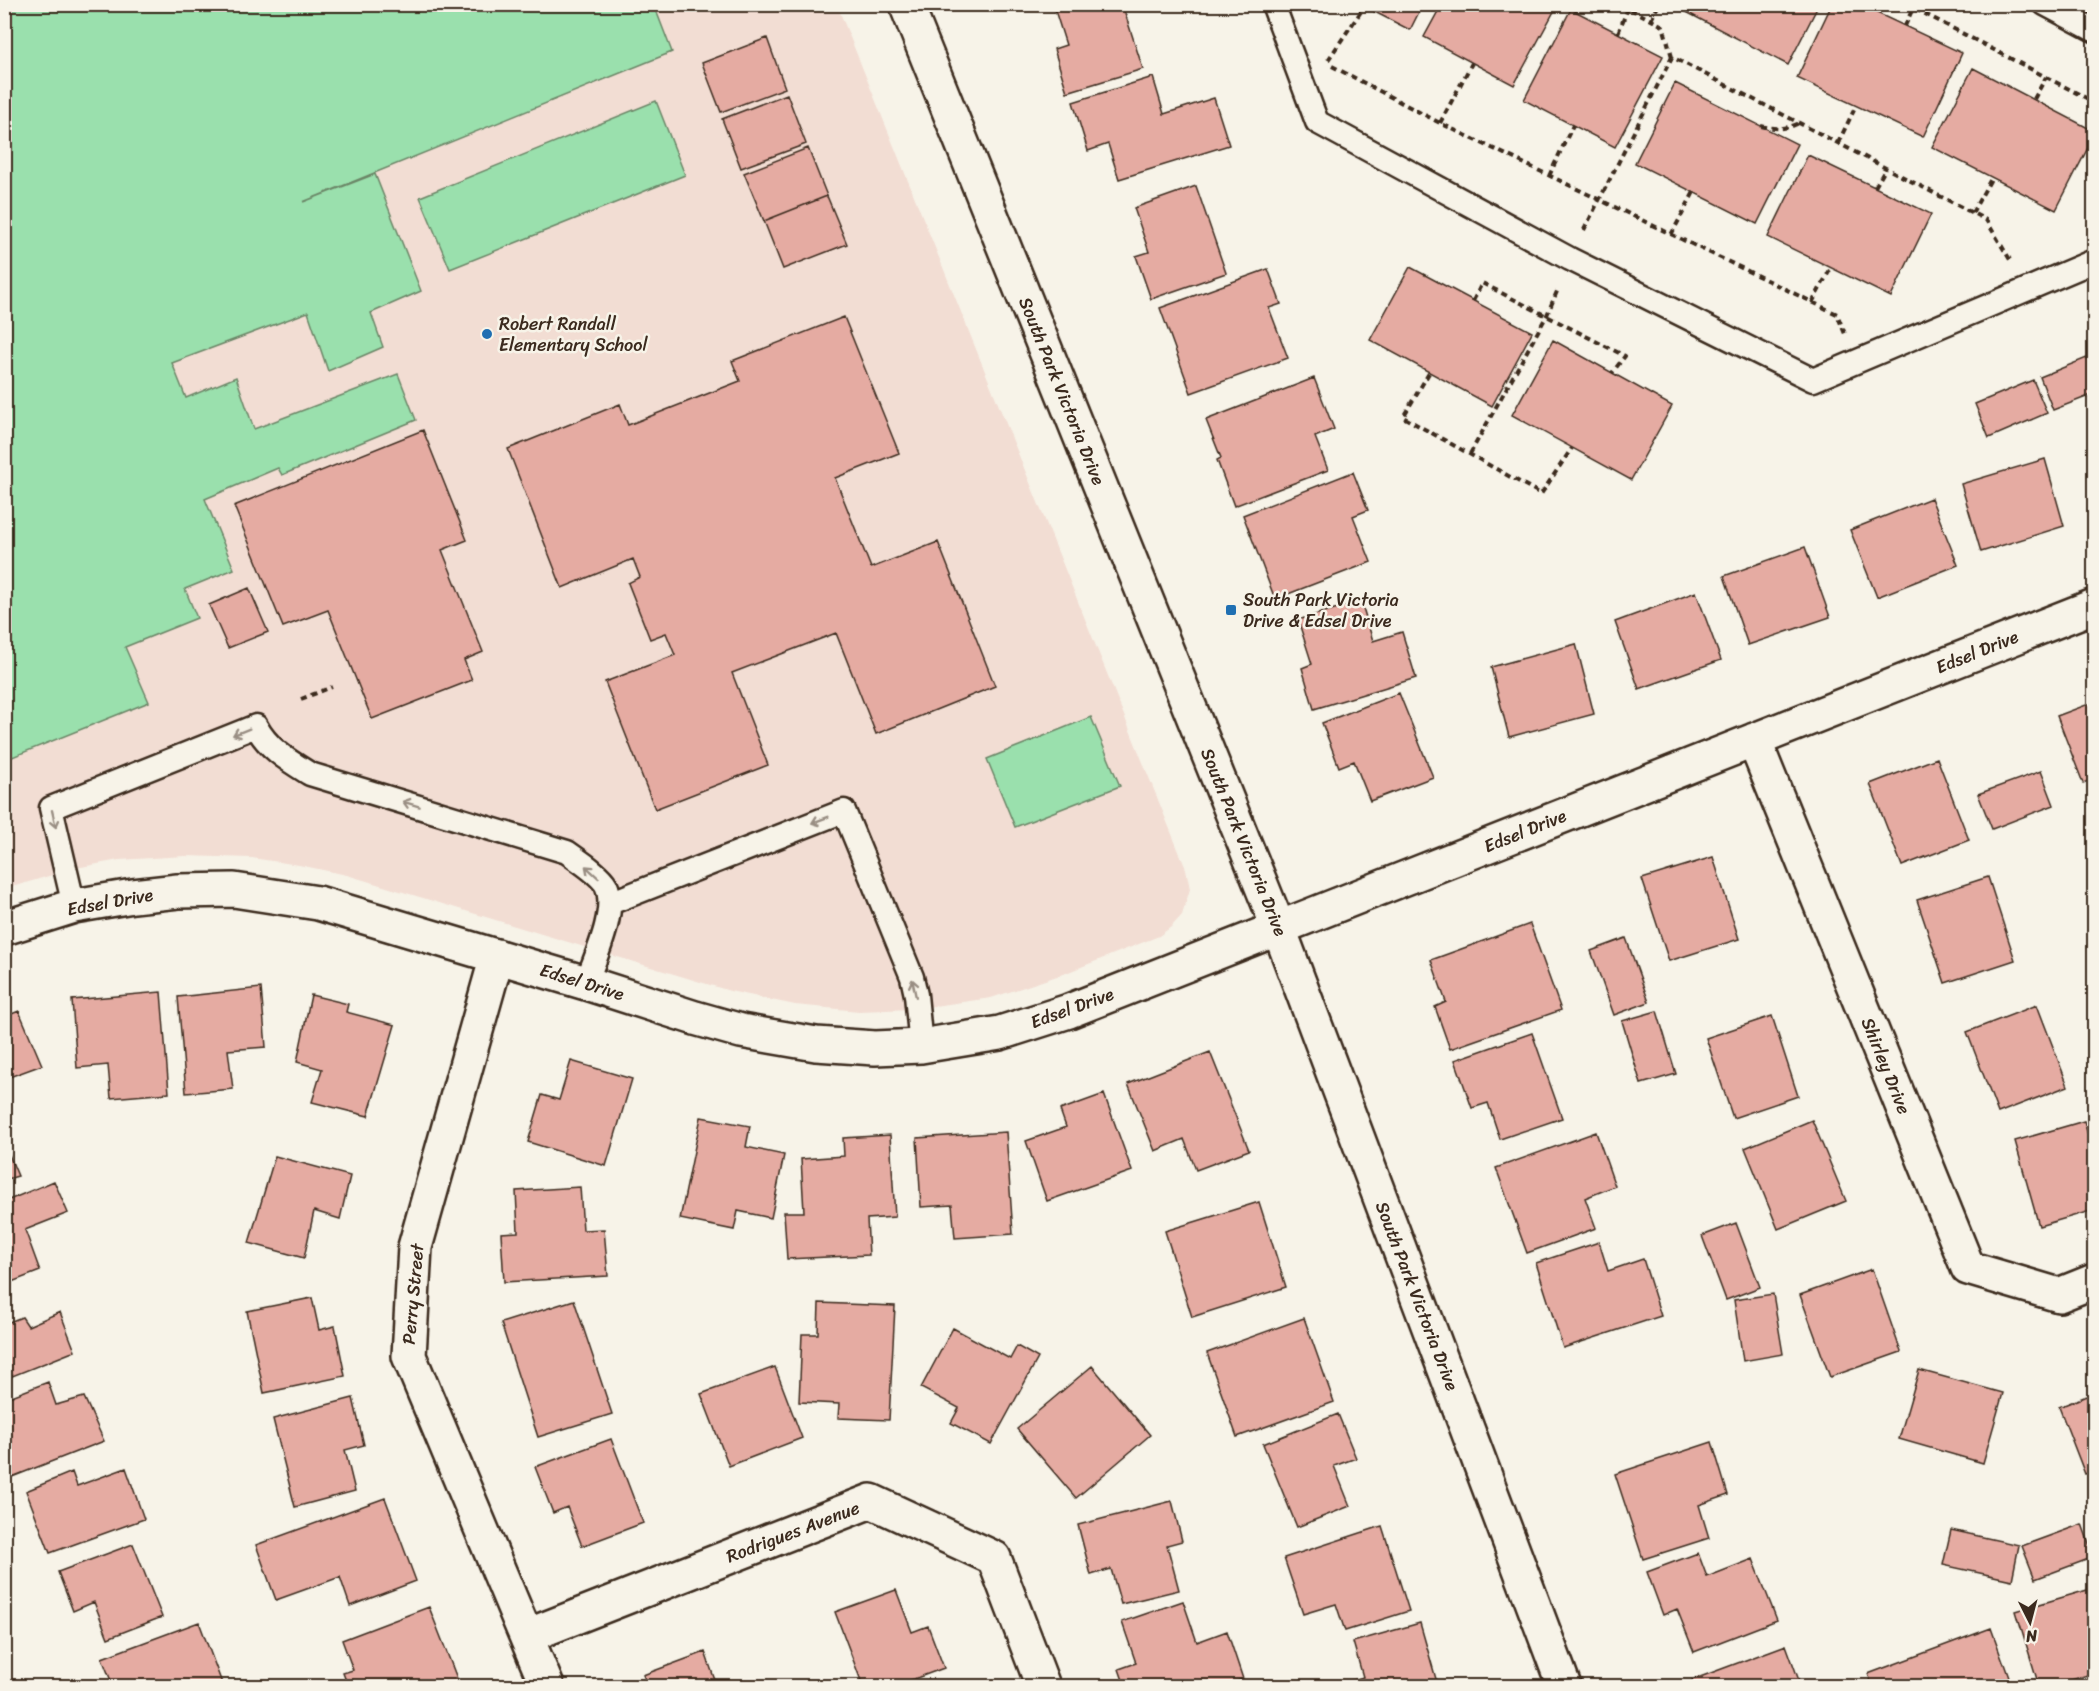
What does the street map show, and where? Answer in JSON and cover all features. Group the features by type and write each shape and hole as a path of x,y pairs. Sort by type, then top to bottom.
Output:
{"street":[{"name":"South Park Victoria Drive","path":"906,4 1279,929 1564,1686"},
{"name":"Edsel Drive","path":"4,928 74,906 133,896 178,891 234,890 318,903 741,1031 816,1044 875,1048 921,1046 1000,1033 1069,1011 2094,606"},
{"name":"Shirley Drive","path":"1754,740 1968,1268 2059,1295 2094,1281"},
{"name":"Perry Street","path":"497,957 415,1247 409,1356 547,1686"},
{"name":"Rodrigues Avenue","path":"527,1636 871,1501 994,1558 1043,1686"}],"lane":[{"path":"1273,4 1317,122 1570,259 1813,380 2094,261"},
{"path":"2044,4 2094,30"},
{"path":"74,906 51,808 256,726 262,738 282,757 310,774 567,852 605,884 610,903 603,936 586,983"},
{"path":"610,903 844,811 912,977 921,1046"}],"path":[{"path":"1470,454 1547,315 1598,200 1672,57 1663,26 1621,4"},
{"path":"1651,20 1659,4"},
{"path":"1906,4 2094,102"},
{"path":"1364,7 1326,63 1440,123 1837,315"},
{"path":"1618,33 1628,8"},
{"path":"1905,26 1913,8"},
{"path":"1672,57 1986,220 2028,289"},
{"path":"1440,123 1472,63"},
{"path":"2034,99 2046,77"},
{"path":"1838,143 1856,106"},
{"path":"1761,126 1788,129 1798,123"},
{"path":"1549,176 1573,125"},
{"path":"1875,187 1886,168"},
{"path":"1972,213 1992,177"},
{"path":"1671,235 1694,192"},
{"path":"1812,303 1831,268"},
{"path":"1473,301 1482,283 1547,315 1624,356 1612,373"},
{"path":"1429,373 1403,417 1541,494 1572,448"},
{"path":"301,699 332,687"}],"shaded area":[{"name":"Robert Randall Elementary School","path":"4,5 837,5 1186,869 1190,889 1182,915 1159,936 1066,973 991,998 913,1009 859,1011 795,1005 730,991 347,875 252,858 185,856 119,860 76,868 5,889"}],"green space":[{"path":"5,4 654,5 672,52 303,202 375,174 421,291 371,313 383,347 328,371 308,312 172,363 186,398 236,377 254,429 398,374 416,420 282,475 278,468 205,499 234,569 185,589 197,618 125,647 149,702 5,760"},
{"path":"656,101 685,175 450,269 420,197"},
{"path":"1091,717 1120,786 1015,827 987,759"}],"building":[{"path":"1053,4 1122,4 1143,69 1067,92 1054,49 1066,45"},
{"path":"1359,4 1423,4 1410,30"},
{"path":"1442,4 1558,4 1514,85 1424,37"},
{"path":"1671,4 1819,4 1788,65"},
{"path":"1832,4 1858,4 1962,53 1923,137 1797,78"},
{"path":"1571,9 1663,56 1615,147 1524,100"},
{"path":"767,38 785,88 721,112 702,63"},
{"path":"1973,68 2094,131 2094,136 2056,210 1932,147"},
{"path":"1153,77 1164,114 1214,98 1229,145 1119,179 1108,144 1088,151 1073,102"},
{"path":"1675,83 1797,144 1757,224 1635,163"},
{"path":"787,94 806,144 741,168 722,119"},
{"path":"808,148 827,196 764,221 744,173"},
{"path":"1808,155 1931,214 1891,297 1768,237"},
{"path":"1196,186 1226,273 1151,299 1136,256 1149,252 1134,208"},
{"path":"827,196 847,244 783,269 764,221"},
{"path":"1410,267 1532,332 1492,406 1370,340"},
{"path":"1268,269 1281,304 1269,308 1288,358 1191,393 1160,308"},
{"path":"844,317 899,453 835,478 871,568 938,542 995,686 876,734 836,633 732,673 768,765 655,809 605,682 675,655 666,633 650,639 628,583 640,577 633,559 562,588 508,449 620,404 628,425 740,381 732,361"},
{"path":"1553,340 1672,406 1631,480 1512,415"},
{"path":"2094,355 2094,394 2053,410 2040,377"},
{"path":"1314,378 1334,429 1315,437 1328,470 1234,506 1217,460 1221,458 1206,420"},
{"path":"2033,380 2047,413 1989,438 1975,404"},
{"path":"423,430 467,540 442,550 483,652 464,660 472,680 372,719 328,610 283,627 234,506"},
{"path":"2094,431 2094,449 2090,432"},
{"path":"2045,459 2064,526 1981,552 1961,484"},
{"path":"1353,472 1368,510 1353,516 1371,562 1275,599 1243,515"},
{"path":"1931,498 1958,565 1877,597 1850,530"},
{"path":"1805,547 1830,617 1748,645 1724,576"},
{"path":"249,588 268,632 228,648 209,605"},
{"path":"1696,592 1721,660 1639,689 1615,622"},
{"path":"1361,601 1373,641 1402,632 1416,678 1314,709 1302,668 1312,664 1298,620"},
{"path":"1576,644 1594,714 1509,737 1491,667"},
{"path":"1399,693 1433,777 1370,801 1354,761 1339,767 1322,723"},
{"path":"2094,702 2094,779 2083,783 2057,716"},
{"path":"1937,758 1969,840 1902,866 1870,784"},
{"path":"2041,771 2054,805 1992,829 1978,794"},
{"path":"1713,857 1739,939 1669,961 1642,879"},
{"path":"1988,877 2015,960 1945,983 1917,900"},
{"path":"1530,924 1561,1010 1450,1049 1435,1007 1446,1002 1431,960"},
{"path":"1626,938 1649,1002 1614,1015 1591,951"},
{"path":"261,988 266,1047 228,1050 233,1089 186,1093 178,997"},
{"path":"161,992 169,1093 111,1098 108,1065 77,1068 72,1000"},
{"path":"311,995 348,1004 346,1012 395,1025 368,1116 312,1102 322,1069 297,1062"},
{"path":"2037,1005 2068,1086 1998,1113 1967,1032"},
{"path":"19,1011 42,1065 4,1079 4,1017"},
{"path":"1657,1011 1676,1074 1641,1084 1622,1021"},
{"path":"1772,1016 1798,1096 1733,1118 1706,1038"},
{"path":"1532,1033 1562,1118 1500,1139 1488,1103 1472,1108 1455,1060"},
{"path":"1210,1052 1249,1150 1196,1170 1184,1139 1155,1151 1128,1084"},
{"path":"571,1061 632,1079 606,1166 528,1142 542,1095 559,1100"},
{"path":"1104,1094 1132,1171 1047,1201 1026,1141 1066,1127 1060,1110"},
{"path":"701,1117 750,1126 746,1147 784,1155 771,1218 738,1211 734,1230 680,1219"},
{"path":"1812,1120 1846,1201 1778,1229 1745,1148"},
{"path":"2084,1121 2094,1156 2094,1210 2039,1226 2015,1141"},
{"path":"1006,1132 1013,1234 955,1238 952,1205 921,1207 917,1138"},
{"path":"1596,1132 1615,1186 1585,1198 1596,1228 1527,1253 1496,1168"},
{"path":"890,1135 895,1217 867,1219 869,1255 787,1259 784,1212 804,1212 801,1159 844,1156 843,1138"},
{"path":"4,1143 18,1176 4,1180"},
{"path":"275,1156 350,1176 340,1219 314,1211 304,1258 249,1243"},
{"path":"54,1181 68,1213 25,1230 40,1271 4,1285 4,1202"},
{"path":"580,1187 583,1230 604,1229 608,1276 504,1282 501,1233 518,1232 516,1191"},
{"path":"1259,1202 1286,1287 1192,1317 1165,1231"},
{"path":"1736,1223 1760,1287 1726,1300 1702,1236"},
{"path":"1599,1242 1608,1271 1643,1259 1661,1316 1563,1348 1536,1263"},
{"path":"1872,1269 1901,1352 1830,1377 1800,1295"},
{"path":"1773,1294 1783,1354 1743,1361 1734,1300"},
{"path":"312,1298 319,1330 335,1326 345,1376 264,1393 247,1311"},
{"path":"574,1300 612,1414 538,1437 501,1323"},
{"path":"819,1303 895,1306 889,1420 838,1418 839,1404 799,1402 802,1334 818,1334"},
{"path":"60,1312 75,1351 5,1379 4,1324 22,1317 28,1326"},
{"path":"1304,1318 1334,1402 1237,1437 1207,1353"},
{"path":"953,1328 1010,1359 1017,1346 1038,1358 991,1444 951,1423 959,1408 921,1388"},
{"path":"1092,1366 1150,1435 1076,1498 1017,1429"},
{"path":"775,1367 802,1438 729,1466 701,1394"},
{"path":"1919,1370 2003,1393 1983,1463 1899,1439"},
{"path":"48,1382 56,1405 84,1397 104,1441 12,1477 4,1460 4,1399"},
{"path":"2094,1393 2094,1471 2085,1474 2059,1407"},
{"path":"353,1398 364,1445 345,1450 355,1491 295,1507 273,1419"},
{"path":"1338,1414 1356,1458 1334,1466 1350,1506 1297,1527 1263,1444"},
{"path":"611,1439 643,1523 582,1546 567,1507 553,1513 535,1467"},
{"path":"1712,1442 1728,1495 1699,1505 1709,1538 1643,1559 1615,1474"},
{"path":"126,1468 144,1519 50,1553 26,1491 72,1472 77,1486"},
{"path":"385,1498 416,1581 350,1606 340,1577 276,1600 256,1545"},
{"path":"1172,1501 1182,1541 1167,1545 1179,1590 1121,1604 1111,1569 1091,1575 1078,1525"},
{"path":"2082,1524 2094,1557 2035,1579 2022,1546"},
{"path":"1382,1526 1409,1611 1345,1631 1336,1604 1303,1614 1284,1558"},
{"path":"1951,1530 2019,1545 2012,1580 1943,1565"},
{"path":"133,1544 162,1617 108,1638 94,1602 73,1611 58,1572"},
{"path":"1698,1553 1707,1577 1753,1559 1777,1620 1694,1652 1677,1609 1663,1615 1647,1572"},
{"path":"2094,1588 2094,1673 2052,1686 2039,1686 2016,1611"},
{"path":"896,1590 912,1632 928,1626 944,1668 895,1686 863,1686 835,1612"},
{"path":"1183,1601 1197,1642 1227,1631 1243,1679 1220,1686 1125,1686 1119,1669 1136,1663 1122,1622"},
{"path":"429,1607 460,1686 348,1686 343,1673 353,1670 342,1640"},
{"path":"199,1622 223,1686 113,1686 102,1658"},
{"path":"1420,1623 1438,1686 1334,1686 1363,1677 1353,1642"},
{"path":"1991,1628 2012,1686 1873,1686 1868,1674"},
{"path":"1786,1645 1801,1686 1694,1686 1692,1680"},
{"path":"705,1652 717,1686 648,1686 643,1675"}],"place":[{"name":"Robert Randall Elementary School","path":"487,334"},
{"name":"South Park Victoria Drive & Edsel Drive","path":"1231,610"}]}
